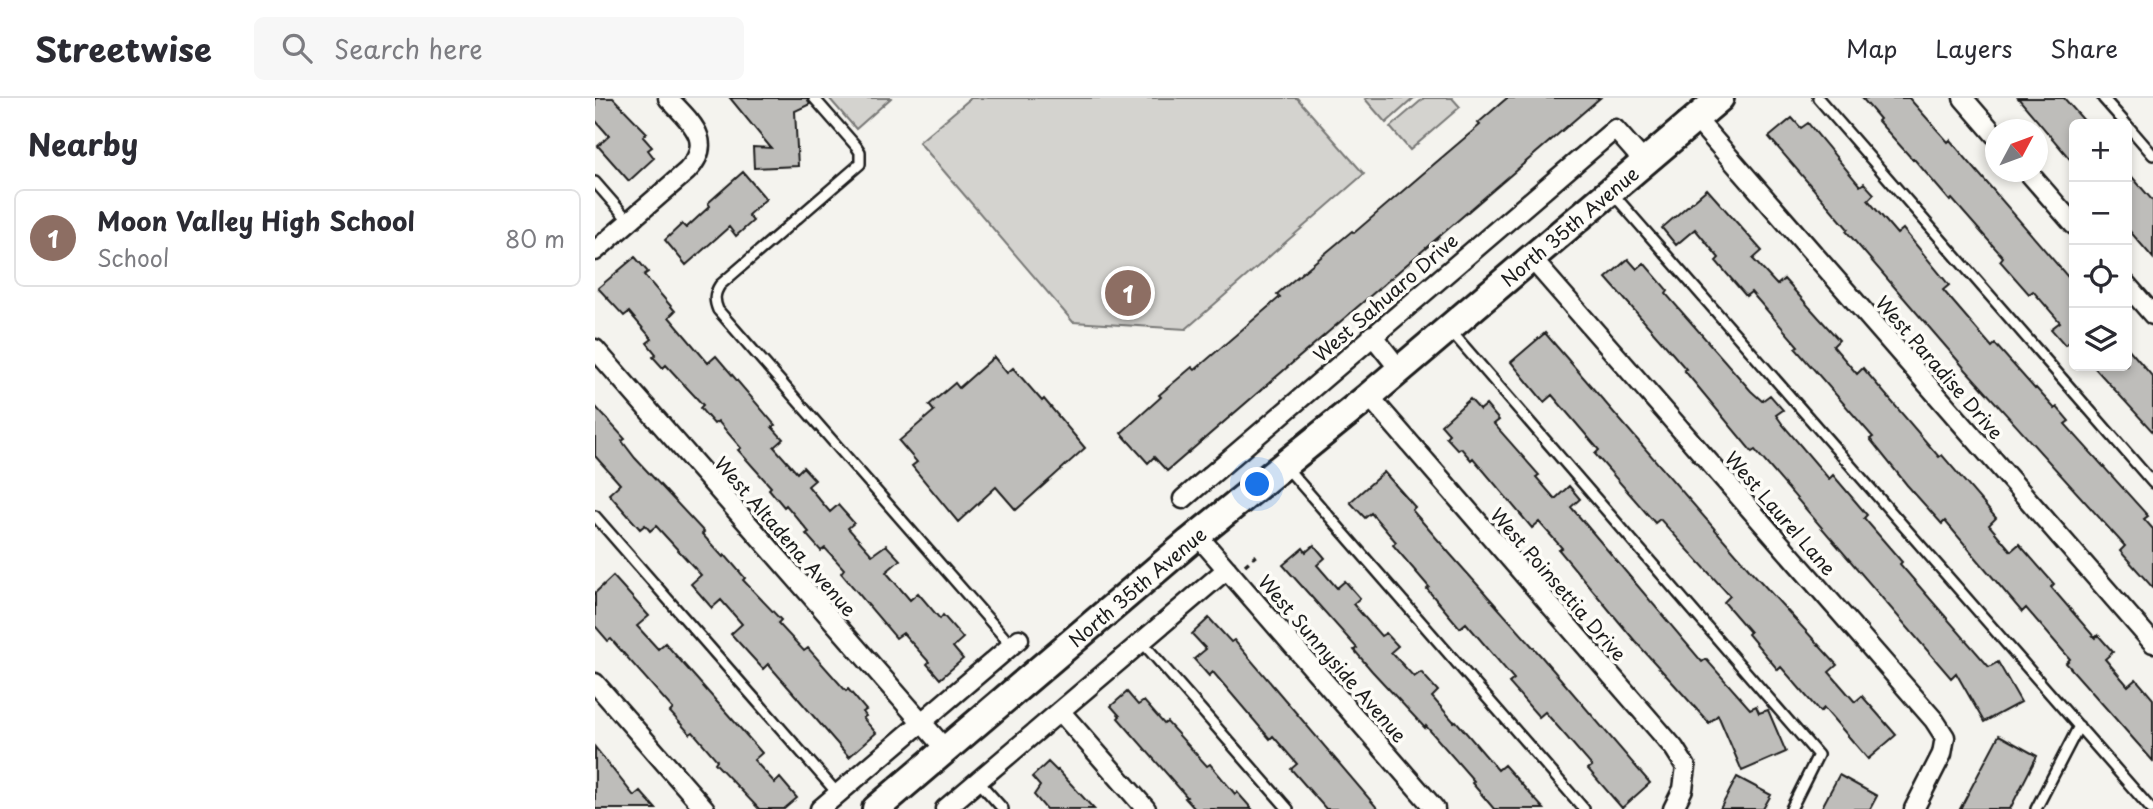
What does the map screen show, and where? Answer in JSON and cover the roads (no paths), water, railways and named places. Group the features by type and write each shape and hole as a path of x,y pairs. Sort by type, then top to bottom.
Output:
{"main road":[{"name":"North 35th Avenue","path":"876,809 1198,536 1612,192 1720,98"}],"street":[{"path":"595,251 699,157 701,148 695,130 668,98"},
{"path":"1968,100 1985,121"},
{"name":"West Paradise Drive","path":"1696,119 2153,643"},
{"name":"North 35th Avenue","path":"1615,128 1645,163"},
{"name":"West Sahuaro Drive","path":"1183,499 1615,128"},
{"path":"2037,182 2069,219"},
{"name":"West Laurel Lane","path":"1532,258 1934,720 1945,737 1942,754 1914,809"},
{"path":"2132,291 2153,315"},
{"path":"1371,335 1400,370"},
{"name":"West Altadena Avenue","path":"595,349 946,750"},
{"name":"West Poinsettia Drive","path":"1369,396 1674,748 1686,767 1683,789 1673,809"},
{"name":"West Sunnyside Avenue","path":"1198,536 1435,809"},
{"path":"946,809 1227,569"},
{"path":"820,809 1015,642"},
{"path":"595,683 705,809"},
{"path":"1060,711 1146,809"}],"lane":[{"path":"814,98 856,146 861,158 860,164 720,285 716,291 718,310 1015,642"},
{"path":"1818,98 2153,483"},
{"path":"2103,98 2121,119"},
{"path":"2132,132 2153,155"},
{"path":"595,182 629,221"},
{"path":"1612,192 2151,809"},
{"path":"1449,329 1818,755 1791,809"},
{"path":"1284,465 1584,809"},
{"path":"595,516 838,794"},
{"path":"1142,642 1288,809"},
{"path":"2036,809 2079,726"},
{"path":"978,781 1003,809"}],"place":[{"name":"Moon Valley High School","path":"1128,293"}]}
